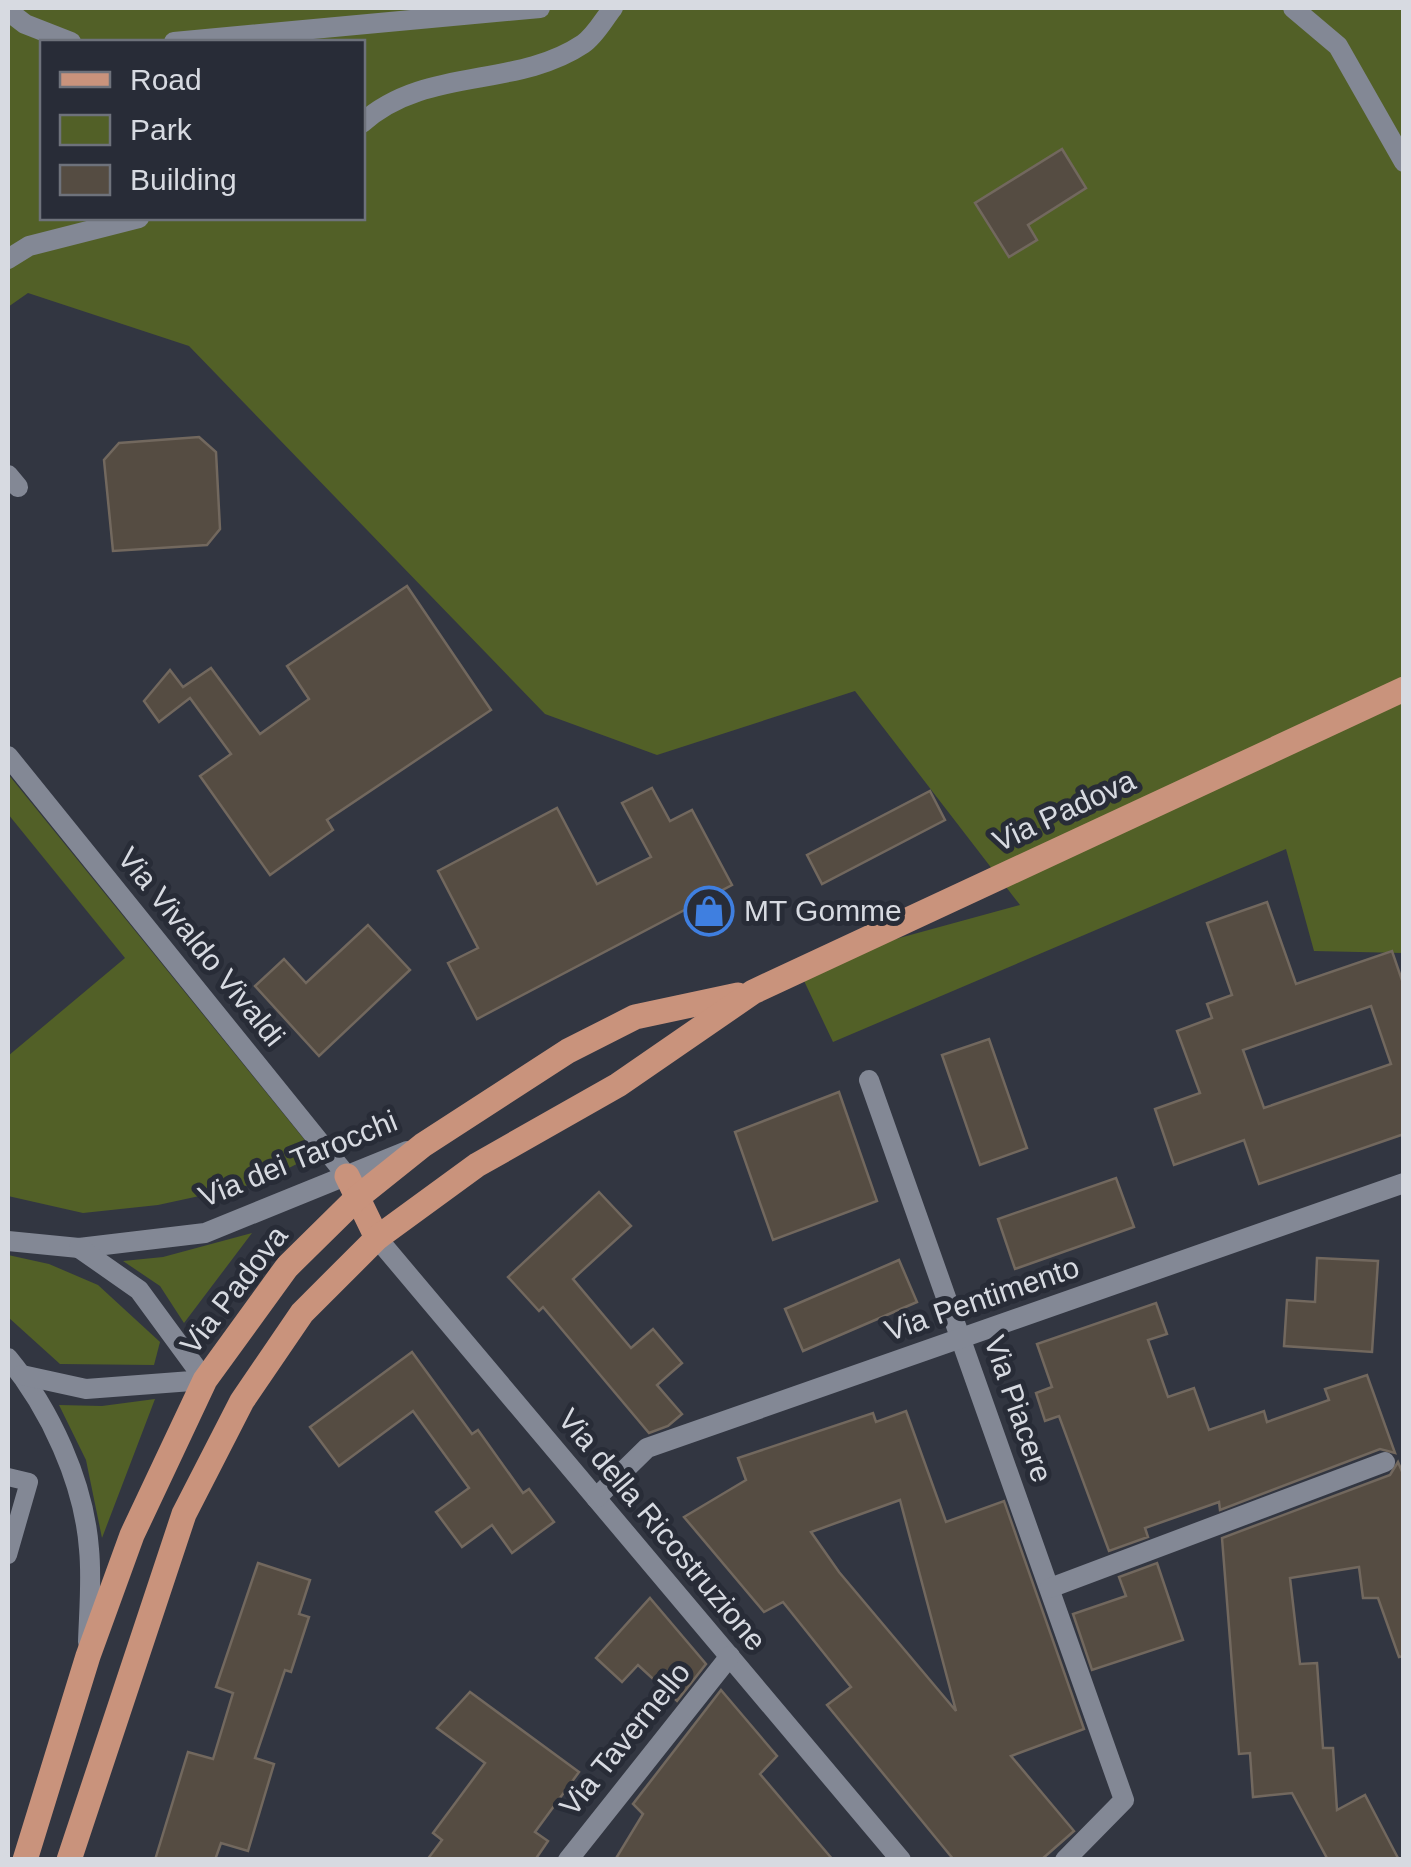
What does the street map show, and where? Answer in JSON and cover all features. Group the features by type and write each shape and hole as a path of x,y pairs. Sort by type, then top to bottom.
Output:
{"main road":[{"name":"Via Padova","path":"70,1860 184,1514 242,1401 302,1313 378,1238 477,1165 618,1084 753,992 1404,689"},
{"name":"Via Padova","path":"25,1860 88,1656 132,1535 204,1380 287,1267 353,1186 568,1051 635,1017 753,992"},
{"path":"353,1186 378,1238"},
{"name":"Via dei Tarocchi","path":"204,1380 242,1401"}],"street":[{"path":"196,40 540,8"},
{"path":"365,121 404,94 530,65 584,44 613,8"},
{"path":"1293,8 1338,46 1404,162"},
{"path":"8,11 25,24 66,40"},
{"path":"8,260 29,246 131,220"},
{"name":"Via Vivaldo Vivaldi","path":"8,756 353,1186"},
{"name":"Via Piacere","path":"869,1080 1124,1800 1065,1860"},
{"name":"Via Pentimento","path":"596,1498 647,1448 1404,1183"},
{"name":"Via dei Tarocchi","path":"8,1241 79,1248 205,1233 353,1186"},
{"name":"Via della Ricostruzione","path":"378,1238 901,1860"},
{"name":"Via dei Tarocchi","path":"79,1248 139,1290 204,1380"},
{"path":"8,1358 22,1375 70,1470 90,1547 88,1656"},
{"path":"22,1375 86,1389 204,1380"},
{"path":"1050,1588 1385,1462"},
{"name":"Via Tavernello","path":"568,1860 730,1656"}],"lane":[{"path":"8,1477 29,1482 8,1555"}],"green space":[{"path":"8,8 1403,8 1403,953 1314,951 1286,849 833,1042 797,966 1020,905 855,691 657,755 545,714 189,346 28,293 8,307"},
{"path":"8,774 316,1154 260,1183 158,1205 83,1213 8,1196 8,1056 125,958 8,814"},
{"path":"252,1233 184,1323 160,1286 123,1261 163,1257"},
{"path":"8,1255 49,1264 98,1285 160,1342 154,1365 60,1364 8,1317"},
{"path":"155,1399 102,1538 86,1460 59,1405 102,1406"}],"building":[{"path":"1062,149 1086,188 1028,225 1037,240 1009,257 975,203"},
{"path":"199,437 216,452 220,529 207,545 113,551 104,460 119,443"},
{"path":"407,586 491,710 327,820 333,830 270,875 200,776 231,754 190,698 159,722 144,701 170,670 183,687 211,668 260,734 309,699 287,666"},
{"path":"652,788 670,821 692,810 732,885 477,1019 448,963 478,948 438,871 557,808 597,884 651,857 622,803"},
{"path":"930,791 945,820 822,884 807,855"},
{"path":"1267,902 1296,984 1392,951 1404,986 1404,1134 1259,1184 1244,1140 1174,1165 1155,1109 1200,1093 1177,1031 1212,1018 1207,1004 1232,995 1207,923","holes":["1371,1006 1391,1064 1264,1108 1243,1050"]},
{"path":"368,925 410,970 319,1056 255,986 284,959 306,983"},
{"path":"989,1039 1027,1148 980,1165 942,1055"},
{"path":"839,1092 877,1201 773,1240 735,1132"},
{"path":"1116,1178 1134,1227 1015,1269 998,1219"},
{"path":"599,1192 631,1226 573,1279 631,1348 653,1329 682,1363 657,1385 682,1414 668,1426 649,1433 543,1307 539,1311 508,1277"},
{"path":"1317,1258 1378,1261 1372,1352 1284,1346 1287,1300 1315,1302"},
{"path":"899,1260 917,1302 803,1351 785,1309"},
{"path":"1156,1303 1167,1334 1148,1340 1168,1397 1194,1388 1209,1430 1264,1411 1267,1422 1329,1400 1325,1389 1367,1375 1395,1453 1380,1449 1220,1510 1219,1502 1145,1528 1148,1537 1109,1551 1059,1416 1045,1421 1036,1393 1052,1387 1037,1344"},
{"path":"412,1352 472,1434 478,1430 523,1493 529,1489 554,1522 512,1553 492,1525 462,1547 436,1512 469,1488 413,1411 339,1466 310,1427"},
{"path":"906,1411 946,1522 1004,1501 1084,1729 1011,1756 1074,1831 1041,1860 954,1860 827,1705 851,1687 783,1602 764,1612 684,1517 746,1480 738,1458 873,1413 876,1422","holes":["900,1500 956,1711 839,1572 811,1532"]},
{"path":"1398,1462 1404,1476 1404,1656 1399,1657 1378,1598 1363,1598 1359,1567 1290,1578 1300,1664 1317,1663 1323,1748 1333,1748 1337,1810 1365,1795 1399,1860 1328,1860 1292,1793 1253,1797 1250,1753 1239,1754 1222,1538 1390,1475"},
{"path":"258,1563 310,1580 299,1614 309,1617 291,1672 285,1670 255,1758 274,1764 248,1851 221,1843 215,1860 155,1860 188,1752 213,1759 233,1693 216,1687"},
{"path":"1157,1563 1183,1640 1092,1670 1073,1614 1126,1596 1119,1577"},
{"path":"650,1598 706,1664 677,1701 638,1665 622,1682 596,1658"},
{"path":"721,1690 777,1756 760,1774 833,1860 615,1860 643,1814 633,1804"},
{"path":"470,1692 579,1772 535,1832 548,1841 535,1860 427,1860 442,1840 433,1833 485,1763 437,1728"}],"place":[{"name":"MT Gomme","path":"709,911"}]}
